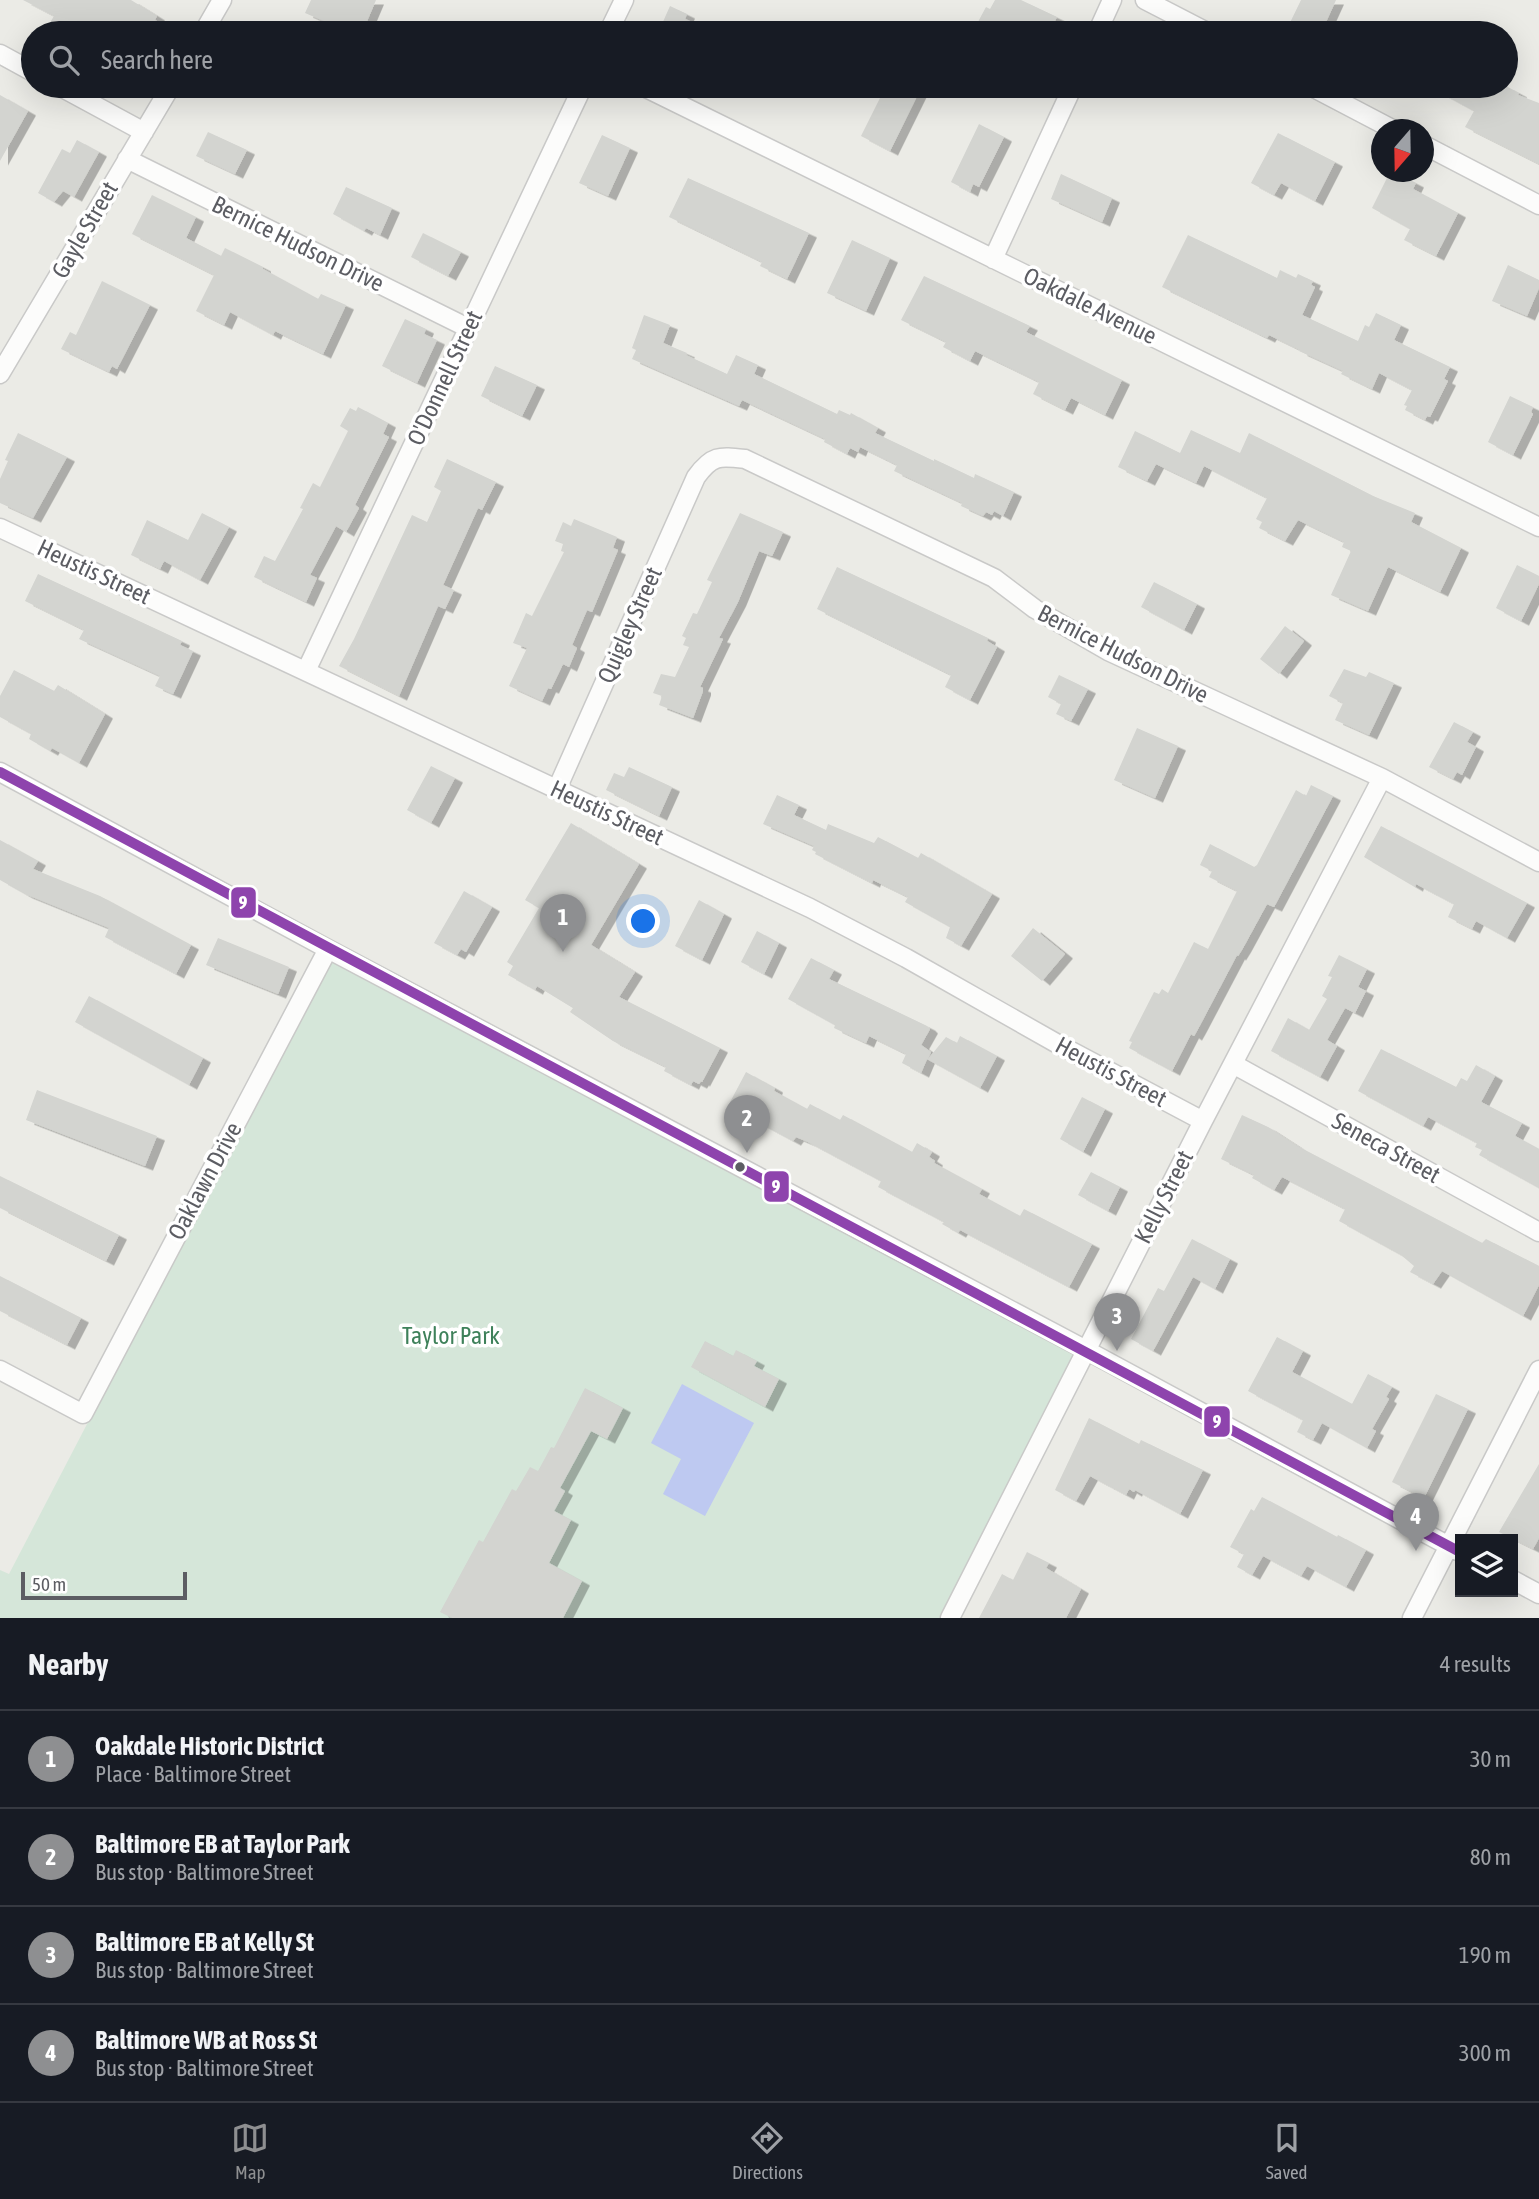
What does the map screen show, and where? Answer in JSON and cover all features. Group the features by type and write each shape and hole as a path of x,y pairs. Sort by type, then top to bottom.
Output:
{"street":[{"path":"209,21 222,0"},
{"path":"614,21 624,0"},
{"path":"1102,21 1112,0"},
{"path":"1145,0 1186,21"},
{"path":"0,54 21,65"},
{"path":"81,98 144,132"},
{"name":"Gayle Street","path":"0,374 164,98"},
{"name":"O'Donnell Street","path":"306,671 577,98"},
{"name":"Oakdale Avenue","path":"666,98 1539,527"},
{"path":"993,259 1067,98"},
{"path":"1333,98 1373,119"},
{"path":"1434,151 1539,205"},
{"name":"Bernice Hudson Drive","path":"127,159 468,328"},
{"name":"Bernice Hudson Drive","path":"707,462 725,457 745,459 994,578 1035,609 1108,651 1382,778 1539,862"},
{"name":"Quigley Street","path":"557,789 696,477 707,462"},
{"name":"Heustis Street","path":"0,528 810,908 1203,1121"},
{"path":"0,772 1455,1549 1412,1618"},
{"name":"Kelly Street","path":"950,1618 1203,1121 1382,778"},
{"name":"Oaklawn Drive","path":"0,1370 83,1414 327,949"},
{"name":"Seneca Street","path":"1233,1064 1539,1231"},
{"path":"1462,1534 1539,1370"},
{"path":"1518,1583 1539,1594"}],"green space":[{"name":"Taylor Park","path":"329,959 1086,1350 950,1618 0,1618 0,1570 9,1574"}],"water":[{"path":"682,1384 754,1423 705,1516 663,1494 681,1459 651,1443"}],"building":[{"path":"23,0 131,0 157,16 157,21 51,21 54,16"},
{"path":"311,0 376,0 367,21 324,21 305,13"},
{"path":"995,0 1021,0 1057,17 1055,21 978,21 986,7 990,9"},
{"path":"1301,0 1336,0 1326,21 1291,21"},
{"path":"670,6 687,14 685,19 690,21 663,21"},
{"path":"0,95 28,111 0,161"},
{"path":"1518,95 1539,103 1539,164 1465,127 1474,111 1450,98 1518,98"},
{"path":"880,98 916,98 890,151 861,136"},
{"path":"979,124 1004,137 979,187 973,184 970,192 951,182"},
{"path":"208,132 247,150 235,174 196,156"},
{"path":"1278,133 1335,162 1315,201 1281,183 1274,195 1251,183"},
{"path":"602,135 630,148 608,196 579,183"},
{"path":"77,140 99,152 74,197 63,191 54,202 38,193 62,149 70,153"},
{"path":"1061,174 1112,198 1102,222 1051,199"},
{"path":"688,178 809,233 787,279 760,266 762,262 669,217"},
{"path":"1385,182 1414,182 1416,183 1413,189 1458,213 1436,256 1404,240 1410,229 1372,208"},
{"path":"346,187 392,208 380,235 366,228 364,231 333,214"},
{"path":"152,195 196,217 186,238 221,256 225,248 318,299 321,294 346,305 323,354 275,331 273,335 230,312 224,325 196,311 214,275 132,234"},
{"path":"423,233 461,252 448,276 411,257"},
{"path":"1188,235 1277,278 1280,270 1296,278 1298,274 1313,281 1311,285 1315,287 1302,315 1358,341 1365,325 1369,327 1376,313 1401,325 1394,340 1450,367 1444,379 1448,381 1430,417 1427,416 1425,420 1405,410 1407,406 1404,405 1412,390 1379,373 1372,389 1300,350 1269,335 1267,338 1162,287"},
{"path":"852,240 890,258 866,311 827,293"},
{"path":"1508,265 1539,280 1539,288 1527,316 1492,301"},
{"path":"924,276 1030,326 1026,332 1122,380 1105,415 1071,398 1065,410 1033,394 1039,382 975,351 970,361 943,347 946,342 901,320"},
{"path":"102,281 150,305 117,369 112,366 109,372 61,349 70,332 76,335"},
{"path":"644,315 670,325 663,343 687,353 686,355 727,374 736,355 758,365 754,374 837,414 839,410 850,415 851,413 878,428 875,433 934,461 974,478 975,474 1014,492 1003,516 994,511 992,515 986,512 983,516 961,506 962,503 894,471 897,465 860,447 858,452 850,448 847,454 824,442 825,439 742,400 739,406 632,359 636,350 632,348"},
{"path":"405,319 426,329 424,334 437,340 417,383 382,366"},
{"path":"495,366 537,385 522,416 481,396"},
{"path":"1510,396 1533,407 1533,414 1513,455 1488,442"},
{"path":"358,407 388,423 383,434 389,437 355,505 359,508 346,532 336,526 310,575 317,578 306,602 254,577 264,556 275,561 303,509 300,508 313,483 320,487 348,431 340,426 350,408 356,411"},
{"path":"1191,430 1240,453 1249,433 1373,496 1415,513 1411,522 1461,548 1440,592 1388,567 1368,611 1331,595 1351,551 1342,547 1344,542 1298,520 1285,541 1259,528 1262,522 1256,519 1267,498 1204,466 1196,483 1156,464 1147,481 1118,467 1135,431 1180,453"},
{"path":"18,433 67,457 33,518 0,503 0,479 8,461 5,460"},
{"path":"447,459 496,482 482,510 478,508 443,585 454,590 445,609 438,606 399,696 339,666 412,515 427,522 441,491 434,487"},
{"path":"202,513 229,527 200,580 164,561 160,569 131,555 147,520 188,540"},
{"path":"740,513 783,532 772,556 759,551 738,602 719,638 723,639 700,687 703,691 693,718 659,705 662,696 653,693 661,674 675,677 689,647 683,645 686,638 682,636 693,613 697,614 712,582 707,580"},
{"path":"574,519 617,537 613,548 618,550 592,612 587,610 572,645 577,648 569,667 563,664 542,701 509,686 527,648 513,643 526,613 532,616 564,552 561,551 563,544 555,541 563,522 571,526"},
{"path":"1517,565 1539,576 1539,584 1521,621 1496,608"},
{"path":"837,567 988,638 987,641 997,647 970,700 945,687 951,675 817,609"},
{"path":"38,574 182,641 180,645 193,651 173,694 155,686 160,676 79,639 84,630 25,601"},
{"path":"1154,582 1197,604 1184,630 1141,607"},
{"path":"1285,626 1304,641 1279,674 1260,659"},
{"path":"1344,669 1366,677 1369,672 1394,683 1369,735 1335,720 1343,703 1329,696"},
{"path":"14,670 54,691 58,685 105,714 79,763 29,739 31,734 0,717 0,696"},
{"path":"1059,675 1088,689 1071,721 1056,714 1061,704 1048,697"},
{"path":"1454,722 1473,732 1467,742 1476,747 1462,775 1457,772 1453,779 1429,767"},
{"path":"1137,728 1178,746 1155,798 1114,780"},
{"path":"431,766 455,778 431,823 407,810"},
{"path":"629,767 672,787 659,816 606,790 614,773 624,777"},
{"path":"1311,785 1333,796 1274,907 1267,904 1172,1071 1129,1048 1132,1042 1129,1041 1154,992 1159,994 1162,989 1168,993 1194,942 1208,949 1237,891 1209,877 1212,871 1200,865 1210,844 1254,867 1296,790 1306,796"},
{"path":"777,795 799,805 794,815 826,830 828,824 874,843 878,837 918,858 921,853 992,894 961,946 946,938 950,927 905,902 908,897 873,880 872,883 815,854 812,850 814,846 763,824"},
{"path":"571,823 639,864 591,945 635,972 619,997 720,1048 699,1084 693,1081 691,1085 664,1071 666,1067 613,1041 570,1012 573,1008 537,986 535,990 508,975 513,966 507,962 539,908 525,900"},
{"path":"1381,826 1527,903 1507,938 1476,921 1472,929 1448,917 1454,904 1416,884 1415,887 1364,857"},
{"path":"0,840 38,861 33,869 100,896 191,945 176,974 105,937 109,928 25,894 0,880"},
{"path":"464,891 492,907 466,952 461,949 457,955 434,943"},
{"path":"699,900 724,914 702,960 675,946"},
{"path":"1033,928 1065,954 1042,981 1011,956"},
{"path":"757,931 779,943 764,974 741,962"},
{"path":"218,938 289,967 278,994 206,965"},
{"path":"1339,955 1367,969 1358,987 1366,991 1355,1013 1345,1008 1327,1040 1337,1046 1320,1077 1271,1051 1288,1018 1309,1030 1327,999 1322,996 1332,977 1328,976"},
{"path":"811,958 834,970 829,979 927,1026 930,1029 921,1045 931,1052 928,1059 946,1037 957,1043 960,1036 997,1056 980,1088 927,1059 921,1073 902,1063 906,1054 869,1036 866,1043 834,1028 835,1025 788,999"},
{"path":"89,996 203,1058 189,1085 75,1022"},
{"path":"1381,1049 1456,1087 1461,1078 1467,1081 1476,1065 1495,1076 1481,1102 1522,1123 1515,1136 1539,1149 1539,1188 1479,1155 1482,1150 1475,1147 1477,1143 1428,1117 1423,1126 1358,1091"},
{"path":"746,1072 807,1109 810,1104 840,1120 843,1115 912,1152 917,1143 932,1152 929,1157 934,1163 982,1189 979,1194 1020,1216 1024,1209 1092,1244 1069,1287 960,1230 958,1233 942,1224 944,1222 878,1187 881,1181 808,1142 796,1137 793,1141 728,1106"},
{"path":"37,1090 157,1136 145,1166 26,1120"},
{"path":"1082,1097 1105,1109 1083,1152 1060,1139"},
{"path":"1242,1115 1482,1243 1486,1239 1539,1266 1539,1285 1523,1316 1442,1271 1433,1284 1410,1272 1414,1266 1401,1255 1339,1221 1345,1209 1282,1177 1274,1190 1252,1178 1254,1175 1221,1159"},
{"path":"1091,1172 1120,1187 1108,1211 1078,1195"},
{"path":"0,1176 119,1235 106,1261 0,1208"},
{"path":"1192,1239 1230,1259 1215,1289 1193,1277 1153,1351 1131,1339 1158,1288 1164,1291"},
{"path":"0,1276 81,1318 67,1345 0,1311"},
{"path":"1277,1337 1303,1351 1292,1372 1352,1404 1368,1374 1392,1387 1386,1397 1389,1399 1372,1429 1376,1431 1367,1448 1322,1423 1313,1440 1297,1432 1303,1420 1248,1391"},
{"path":"705,1341 733,1356 736,1350 757,1361 754,1366 779,1379 765,1407 691,1367"},
{"path":"585,1388 623,1408 607,1439 591,1431 560,1488 565,1491 554,1511 571,1520 549,1563 582,1581 563,1618 452,1618 440,1612 479,1540 483,1542 512,1489 516,1491 530,1467 538,1471 551,1447 554,1448"},
{"path":"1436,1394 1468,1409 1424,1498 1392,1482"},
{"path":"1089,1418 1139,1444 1141,1440 1203,1470 1180,1514 1135,1490 1134,1492 1129,1489 1126,1495 1090,1476 1076,1501 1055,1490"},
{"path":"1539,1464 1539,1538 1533,1549 1518,1542 1518,1534 1499,1532"},
{"path":"1262,1497 1366,1550 1346,1587 1307,1566 1301,1576 1263,1556 1252,1575 1237,1567 1244,1554 1230,1547 1251,1509 1254,1511"},
{"path":"1027,1552 1049,1563 1046,1568 1081,1589 1066,1618 979,1618 1002,1574 1013,1580"}],"transit line":[{"name":"9","path":"0,772 1455,1549"}],"place":[{"name":"Oakdale Historic District","path":"563,952"},
{"name":"Baltimore EB at Taylor Park","path":"747,1153"},
{"name":"Baltimore EB at Kelly St","path":"1117,1351"},
{"name":"Baltimore WB at Ross St","path":"1416,1551"}]}
